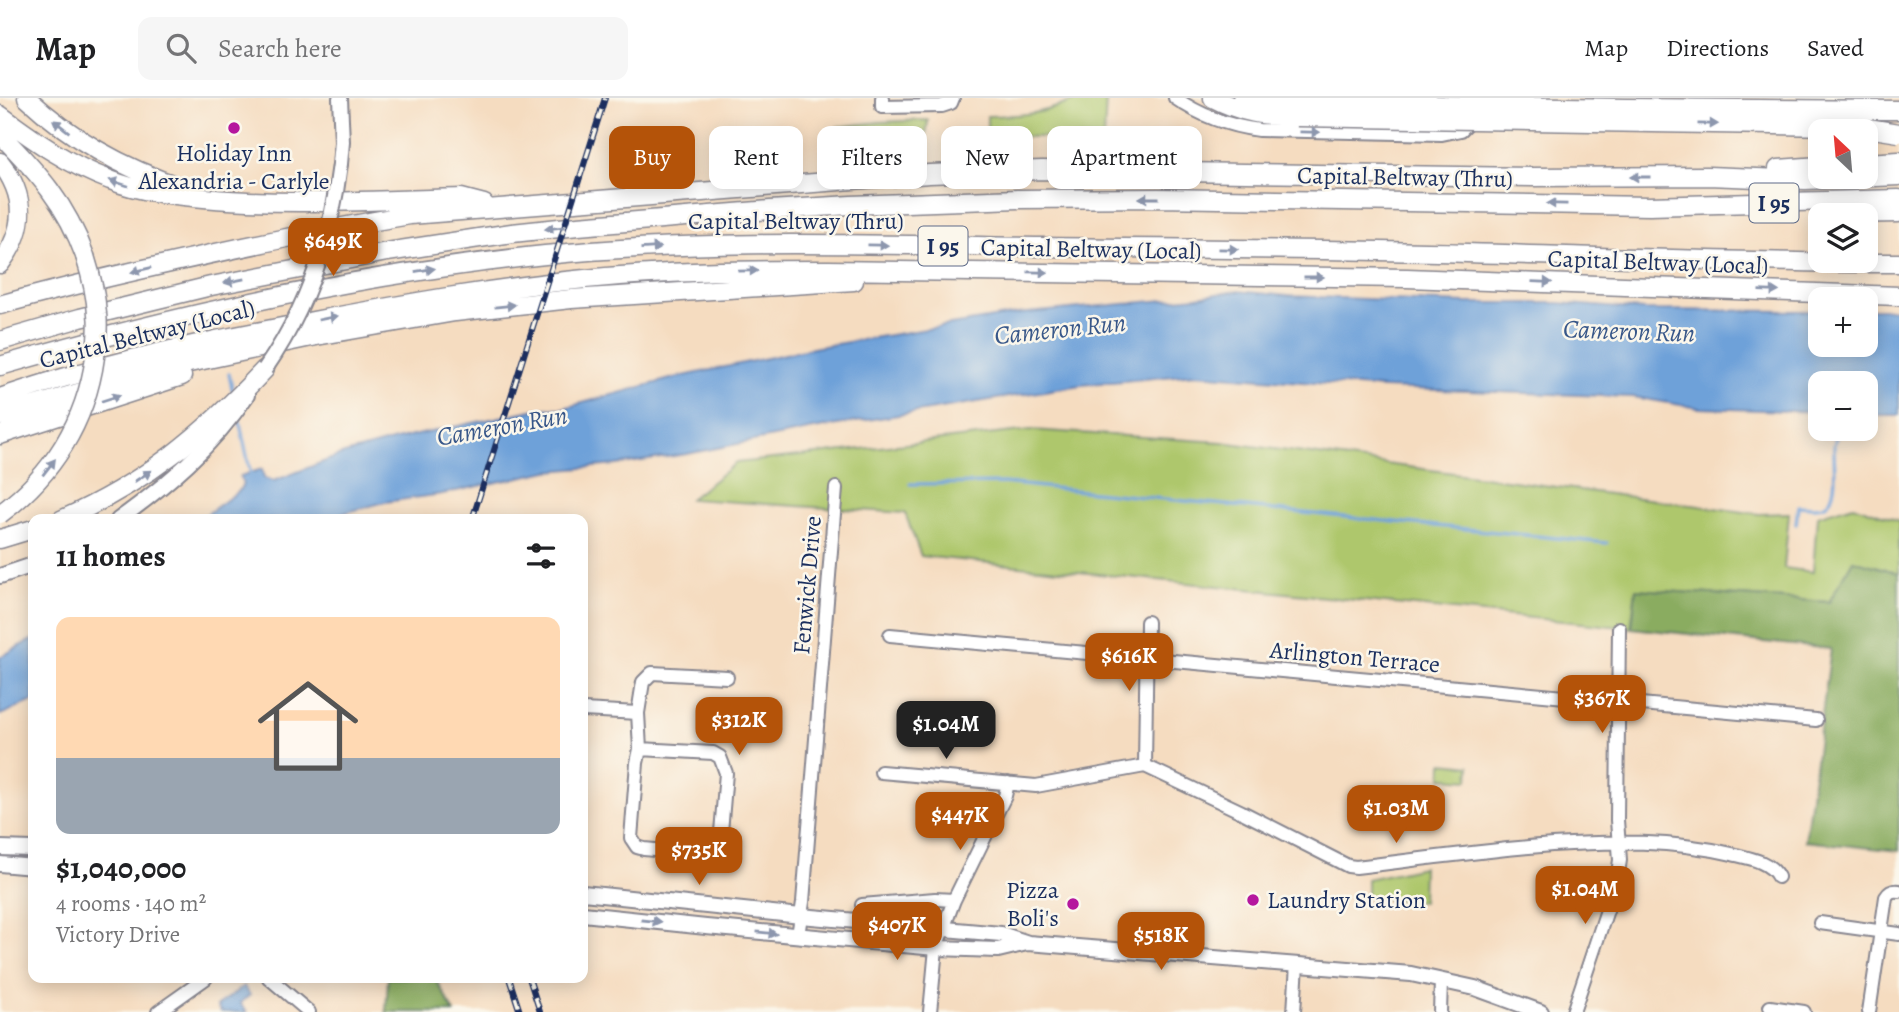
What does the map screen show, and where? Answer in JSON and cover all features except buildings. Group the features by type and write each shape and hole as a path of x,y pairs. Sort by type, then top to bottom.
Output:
{"highway":[{"path":"27,98 61,127 110,158 161,180 234,201"},
{"path":"1213,98 1232,108 1270,116 1297,110 1899,110"},
{"path":"1220,98 1297,110 1838,126 1899,133"},
{"path":"0,115 61,158 112,181 155,192 277,203 461,198 498,207"},
{"path":"0,134 51,190 71,220 85,256 96,298 98,323 94,367 82,408 69,438 52,464 26,494 0,514"},
{"path":"1878,162 1899,160"},
{"path":"0,162 14,183 20,207 20,222 16,235 10,251 0,264"},
{"path":"1708,176 1808,167"},
{"name":"I 95","path":"0,305 213,253 410,215 929,174 1042,170 1532,177 1708,176 1805,180 1899,176"},
{"name":"Capital Beltway (Thru)","path":"0,341 185,292 312,266 512,233 642,220 851,205 1018,199 1158,198 1650,206 1899,200"},
{"path":"1650,206 1818,214 1899,213"},
{"name":"Capital Beltway (Thru)","path":"0,366 215,310 353,282 465,264 548,255 682,246 795,243 1467,253 1692,261 1899,263"},
{"name":"Capital Beltway (Local)","path":"0,398 81,373 221,339 390,306 587,279 751,270 1406,278 1899,296"},
{"path":"0,416 189,363 316,336 455,312 571,299 970,271"},
{"path":"0,435 199,370 316,336"},
{"path":"74,514 111,496 167,460 217,418 265,369"},
{"path":"0,538 28,530"}],"main road":[{"path":"126,514 194,460 220,432 289,330 314,278 333,213 342,142 340,98"},
{"path":"0,576 28,567"},
{"path":"0,848 28,849"},
{"path":"0,864 28,867"},
{"path":"588,894 1002,934 1028,943 1396,972 1486,992 1541,1012"},
{"path":"588,915 936,948 999,950 1028,943"}],"street":[{"path":"882,98 882,107 942,106 951,103 953,98"},
{"path":"1175,98 1200,114 1218,121 1259,130 1442,134 1461,130 1467,124 1468,98"},
{"name":"Fenwick Drive","path":"798,936 836,488"},
{"path":"1145,766 1147,622"},
{"path":"1573,1012 1617,880 1620,860 1617,820 1619,628"},
{"name":"Arlington Terrace","path":"890,635 1816,720"},
{"path":"640,749 713,753 720,757 726,773 720,844 715,853 708,855 644,849 637,847 631,838 640,749 638,713 643,682 652,673 727,677"},
{"path":"588,710 638,713"},
{"path":"881,772 1036,786 1145,766 1348,866 1356,867 1491,850 1645,842 1704,847 1760,862 1770,867 1778,877"},
{"path":"930,1012 936,948 954,900 1005,796 1008,783"},
{"path":"1869,1012 1885,897 1889,892 1899,891"},
{"path":"862,905 954,900"},
{"path":"1820,923 1899,934"},
{"path":"1294,1012 1297,964"},
{"path":"1440,1012 1441,981"},
{"path":"158,1012 199,983"},
{"path":"275,983 309,1012"},
{"path":"1770,1007 1804,1012"}],"green space":[{"path":"1078,98 1106,98 1105,126 1047,126 1047,137 1033,137 1033,126 987,126 987,116 1034,113"},
{"path":"928,120 927,128 846,126"},
{"path":"1031,430 1222,442 1759,514 1789,513 1784,568 1813,572 1817,516 1853,505 1899,521 1899,573 1853,560 1830,602 1636,589 1631,628 921,556 905,513 690,499 736,463"},
{"path":"1853,560 1899,573 1899,851 1805,841 1831,649 1632,628 1636,589 1829,602"},
{"path":"1443,763 1470,766 1469,780 1442,778"},
{"path":"1423,867 1422,902 1367,897 1367,879"},
{"path":"388,983 438,983 454,1012 386,1012"}],"water":[{"name":"Cameron Run","path":"1237,291 1289,296 1466,303 1558,303 1644,310 1808,311 1808,357 1878,357 1878,309 1899,309 1899,415 1878,415 1878,371 1808,371 1808,412 1699,408 1633,397 1384,388 1195,374 1081,385 819,428 687,454 616,465 548,471 442,494 385,502 340,514 207,514 240,490 243,483 240,476 262,469 264,478 274,481 341,455 403,438 537,409 564,408 674,378 818,347 1017,314"},
{"path":"28,642 28,703 0,715 0,657"},
{"path":"244,986 250,995 240,1003 247,1012 221,1012 217,1006"}],"waterway":[{"path":"229,374 233,393"},
{"path":"238,414 251,475"},
{"path":"1796,524 1798,506 1825,505 1833,494 1835,441"},
{"path":"910,484 1003,483 1607,543"}],"railway":[{"path":"474,514 605,98"},
{"path":"511,983 520,1012"},
{"path":"531,983 540,1012"}],"place":[{"name":"Holiday Inn Alexandria - Carlyle","path":"234,128"},
{"name":"Laundry Station","path":"1253,900"},
{"name":"Pizza Boli's","path":"1073,904"}]}
